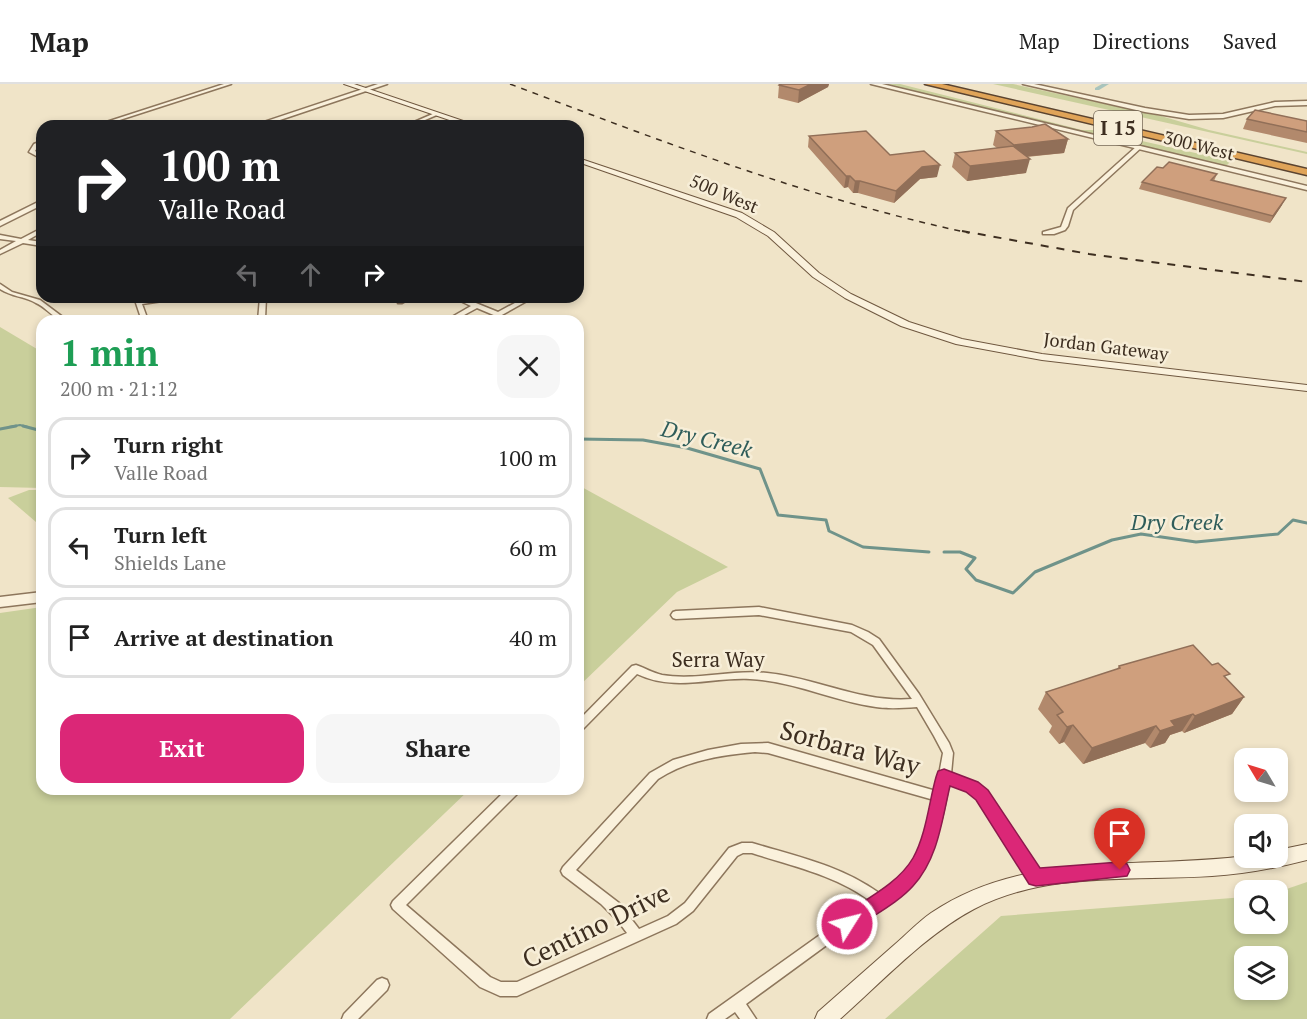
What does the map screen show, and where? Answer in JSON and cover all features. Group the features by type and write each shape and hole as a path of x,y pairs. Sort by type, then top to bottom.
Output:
{"highway":[{"name":"I 15","path":"930,84 1307,172"},
{"name":"I 15","path":"970,84 1284,155"}],"main road":[{"path":"348,84 456,120"},
{"name":"500 West","path":"584,162 740,215 771,234 832,287 868,308 905,324"},
{"name":"Jordan Gateway","path":"905,324 960,342 1008,352 1307,388"},
{"path":"825,1019 923,932 953,909 992,890 1036,878 1082,872 1228,866 1307,852"}],"street":[{"path":"115,120 229,84"},
{"path":"273,120 384,84"},
{"name":"300 West","path":"874,84 1307,188"},
{"path":"1026,84 1177,116 1212,117 1275,104 1307,102"},
{"path":"422,120 437,114"},
{"path":"1045,233 1062,230 1068,222 1070,209 1139,147"},
{"path":"0,224 36,205"},
{"path":"0,232 23,239"},
{"path":"0,252 36,233"},
{"path":"0,237 36,242"},
{"path":"0,286 10,293 36,300"},
{"path":"41,303 57,315"},
{"path":"469,303 498,315 520,303"},
{"path":"459,315 476,306"},
{"path":"0,602 36,598"},
{"path":"676,615 759,611 858,631 881,647 947,747 948,755 927,845 919,864 906,881 736,1003 721,1017"},
{"name":"Serra Way","path":"584,721 636,669 661,680 758,676 891,706 918,703"},
{"name":"Sorbara Way","path":"636,936 620,911 567,871 654,776 668,766 685,760 746,748 768,748 939,796"},
{"path":"944,777 972,787 982,795 1036,878"},
{"name":"Centino Drive","path":"509,795 397,905 485,982 500,989 517,989 672,920 684,912 730,855 742,849 752,848 840,875 862,886 879,900"},
{"path":"350,1019 382,985"},
{"path":"736,1003 749,1019"}],"green space":[{"path":"882,84 900,84 1082,130 1093,130 1231,161 1226,166"},
{"path":"993,84 1013,84 1161,116 1209,130 1307,152 1307,154"},
{"path":"0,327 36,348 36,488 0,487"},
{"path":"584,488 728,567 677,592 584,681"},
{"path":"29,490 36,490 36,522 8,498"},
{"path":"36,608 36,795 464,795 230,1019 0,1019 0,613"},
{"path":"1307,882 1307,1019 885,1019 1001,916 1234,898 1234,934 1288,934 1288,889"}],"building":[{"path":"780,84 811,84 799,90"},
{"path":"1255,110 1307,121 1307,132 1247,119"},
{"path":"1045,124 1068,139 1014,145 996,131 1032,127"},
{"path":"866,131 890,155 924,151 940,165 922,167 896,191 855,181 850,176 846,176 809,136"},
{"path":"1013,146 1030,159 970,166 955,153"},
{"path":"1169,162 1217,174 1211,180 1286,198 1273,216 1142,182 1157,167 1163,168"},
{"path":"1193,645 1212,665 1218,663 1230,674 1224,676 1244,697 1195,716 1193,714 1171,721 1175,726 1160,731 1156,726 1092,748 1073,725 1067,727 1057,715 1063,712 1046,692 1120,668 1119,666"}],"waterway":[{"path":"1097,89 1106,84"},
{"name":"Dry Creek","path":"9,427 20,425 28,427"},
{"name":"Dry Creek","path":"0,429 16,426"},
{"name":"Dry Creek","path":"23,426 36,429"},
{"name":"Dry Creek","path":"584,439 643,440 687,448 760,469 778,515 826,520 829,531 863,547 929,552"},
{"name":"Dry Creek","path":"944,552 960,552 975,558 966,569 976,580 1013,593 1035,572 1112,540 1141,534 1196,542 1278,534 1293,520 1307,523"}],"railway":[{"path":"510,84 680,147 794,186 969,233"},
{"path":"962,231 1089,254 1307,282"}],"route":[{"path":"847,924 906,881 919,864 927,845 944,777 967,784 982,795 1036,878 1058,874 1120,870"}]}
